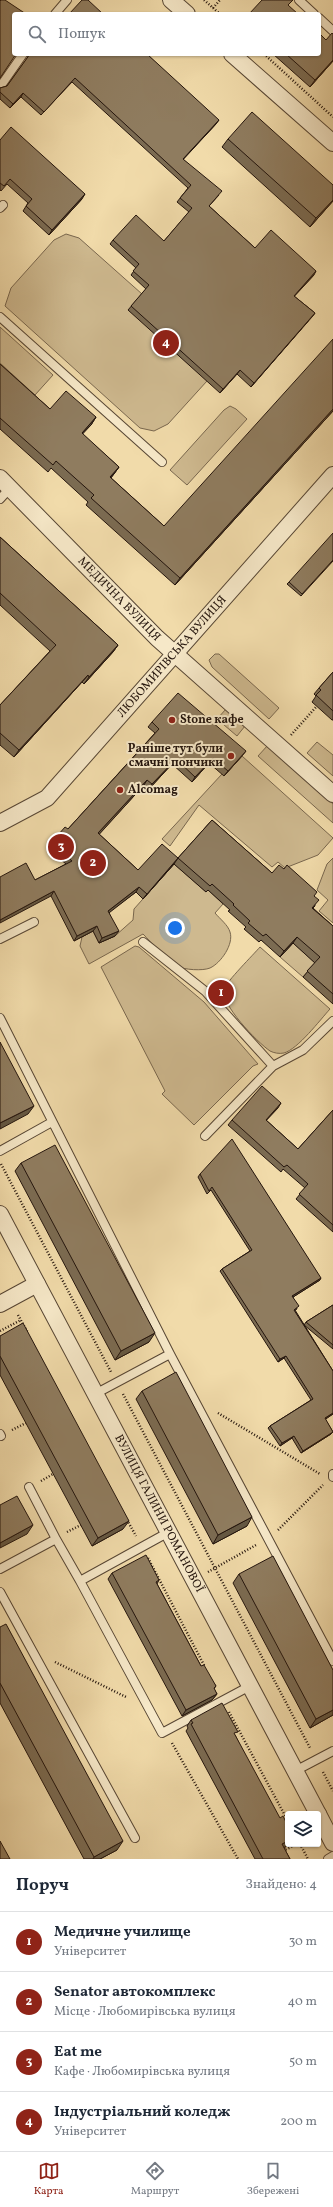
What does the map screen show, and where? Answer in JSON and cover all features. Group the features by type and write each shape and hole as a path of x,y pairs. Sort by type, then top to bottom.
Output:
{"street":[{"path":"171,0 185,12"},
{"path":"234,56 333,144"},
{"name":"ЛЮБОМИРІВСЬКА ВУЛИЦЯ","path":"0,823 47,798 176,655 333,476"},
{"name":"МЕДИЧНА ВУЛИЦЯ","path":"5,482 157,638 333,794"},
{"name":"ВУЛИЦЯ ГАЛИНИ РОМАНОВОЇ","path":"0,1214 316,1811"},
{"path":"0,1304 37,1284"},
{"name":"ВУЛИЦЯ ГАЛИНИ РОМАНОВОЇ","path":"321,1820 333,1843"}],"lane":[{"path":"57,12 67,0"},
{"path":"299,0 312,12"},
{"path":"321,20 333,31"},
{"path":"0,87 22,56"},
{"path":"0,317 162,462"},
{"path":"0,499 5,482"},
{"path":"0,939 34,922"},
{"path":"143,942 205,990 274,1066"},
{"path":"0,1018 170,1354 333,1661"},
{"path":"205,1136 274,1066 303,1050 333,1021"},
{"path":"0,1151 52,1122"},
{"path":"95,1394 170,1354"},
{"path":"29,1487 162,1733 250,1686"},
{"path":"80,1581 169,1532"},
{"path":"0,1569 56,1539"},
{"path":"0,1592 135,1838"},
{"path":"295,1771 333,1751"},
{"path":"328,1859 333,1856"}],"path":[{"path":"204,0 218,12"},
{"path":"213,8 220,0"},
{"path":"266,56 333,117"},
{"path":"280,747 317,706"},
{"path":"0,1162 333,1790"},
{"path":"0,1331 21,1320"},
{"path":"194,1399 320,1474 333,1476"},
{"path":"194,1580 269,1539 333,1476"},
{"path":"33,1652 148,1708"},
{"path":"166,1731 238,1859"},
{"path":"276,1855 293,1847"},
{"path":"301,1847 308,1859"}],"shaded area":[{"path":"66,234 79,238 142,294 207,381 168,424 154,431 140,428 5,306 11,288 54,240"},
{"path":"0,327 53,375 35,395 0,363"},
{"path":"230,406 236,409 247,419 187,485 170,470 224,410"},
{"path":"215,654 219,654 279,708 269,719 212,667 209,660"},
{"path":"226,709 245,726 237,736 217,719"},
{"path":"317,742 333,755 333,776 307,753"},
{"path":"268,745 333,804 333,823 258,756"},
{"path":"242,756 333,838 318,855 285,868 278,862 272,867 199,805 170,846 162,839 222,774 224,776"},
{"path":"333,858 333,923 319,911 328,900 317,890 327,864"},
{"path":"174,864 206,892 208,890 223,904 215,913 228,927 231,937 226,953 222,958 214,966 203,970 180,967 168,960 143,934 89,964 80,946 82,937 93,931 99,943 115,936 133,920 134,909"},
{"path":"293,943 315,963 303,977 280,957"},
{"path":"135,946 139,947 204,1002 258,1064 253,1066 194,1125 162,1094 165,1091 101,967"},
{"path":"260,947 330,1009 296,1046 284,1053 270,1051 257,1040 233,1013 224,996 224,989 226,985"}],"building":[{"path":"5,0 23,12 12,12 12,56 15,56 0,78 0,1"},
{"path":"82,0 88,0 101,12 71,12"},
{"path":"262,0 293,0 288,5 296,12 251,12"},
{"path":"332,33 333,60 315,80 288,56 321,56 321,35 326,40"},
{"path":"29,56 149,56 219,120 183,159 222,191 209,206 255,248 271,230 316,271 294,296 315,313 254,383 240,370 223,389 131,306 149,285 133,271 139,264 113,240 136,215 164,241 192,208 180,198 191,185 75,78 44,112 23,93 13,104 0,92 0,88 7,86"},
{"path":"252,112 333,185 333,200 316,218 228,139"},
{"path":"11,127 85,194 52,230 26,206 32,199 10,179 4,186 0,183 0,140"},
{"path":"333,339 333,409 180,578 91,498 94,495 56,461 53,465 0,418 0,364 50,409 66,391 96,417 82,433 119,467 110,477 164,526"},
{"path":"333,533 333,560 302,594 289,582"},
{"path":"0,537 118,645 89,677 88,675 19,750 0,733 0,705 56,645 0,593"},
{"path":"333,672 333,711 316,695 321,690 319,688"},
{"path":"178,693 246,751 228,771 213,758 195,777 176,759 152,784 147,780 98,833 138,870 162,844 178,858 147,894 139,887 108,911 119,931 102,938 97,926 77,936 54,891 0,920 0,877 26,863 35,880 72,861 51,843 65,827 68,829 159,729 152,722"},
{"path":"212,820 272,873 279,865 284,869 287,865 317,892 314,896 319,900 312,908 333,926 333,994 307,971 320,957 297,937 284,951 266,934 263,936 248,923 250,921 212,884 210,886 178,858"},
{"path":"0,1042 34,1106 0,1123"},
{"path":"262,1086 281,1103 266,1120 298,1149 333,1110 333,1225 299,1194 308,1184 287,1165 284,1167 232,1120"},
{"path":"232,1139 321,1278 292,1296 299,1306 294,1310 333,1371 333,1413 325,1418 333,1432 303,1451 294,1436 282,1443 270,1426 313,1399 286,1356 280,1359 222,1269 252,1250 212,1187 209,1191 200,1174"},
{"path":"55,1145 155,1333 121,1351 21,1163"},
{"path":"333,1305 333,1345 306,1322"},
{"path":"23,1323 129,1521 98,1538 0,1356 0,1336"},
{"path":"176,1372 252,1517 218,1535 142,1391"},
{"path":"17,1496 33,1525 0,1543 0,1505"},
{"path":"146,1555 159,1580 156,1582 201,1666 204,1665 216,1686 214,1688 217,1694 186,1710 112,1573"},
{"path":"273,1556 333,1670 333,1710 316,1719 239,1574"},
{"path":"6,1624 123,1841 94,1857 0,1683 0,1627"},
{"path":"222,1703 238,1732 234,1733 280,1818 283,1816 285,1820 285,1842 282,1844 290,1859 263,1859 191,1724 193,1723 191,1720"},
{"path":"0,1841 10,1859 0,1859"}],"place":[{"name":"Індустріальний коледж","path":"166,343"},
{"name":"Stone кафе","path":"172,720"},
{"name":"Раніше тут були смачні пончики","path":"231,756"},
{"name":"Alcomag","path":"120,790"},
{"name":"Eat me","path":"61,847"},
{"name":"Senator автокомплекс","path":"93,863"},
{"name":"Медичне училище","path":"221,993"}]}
